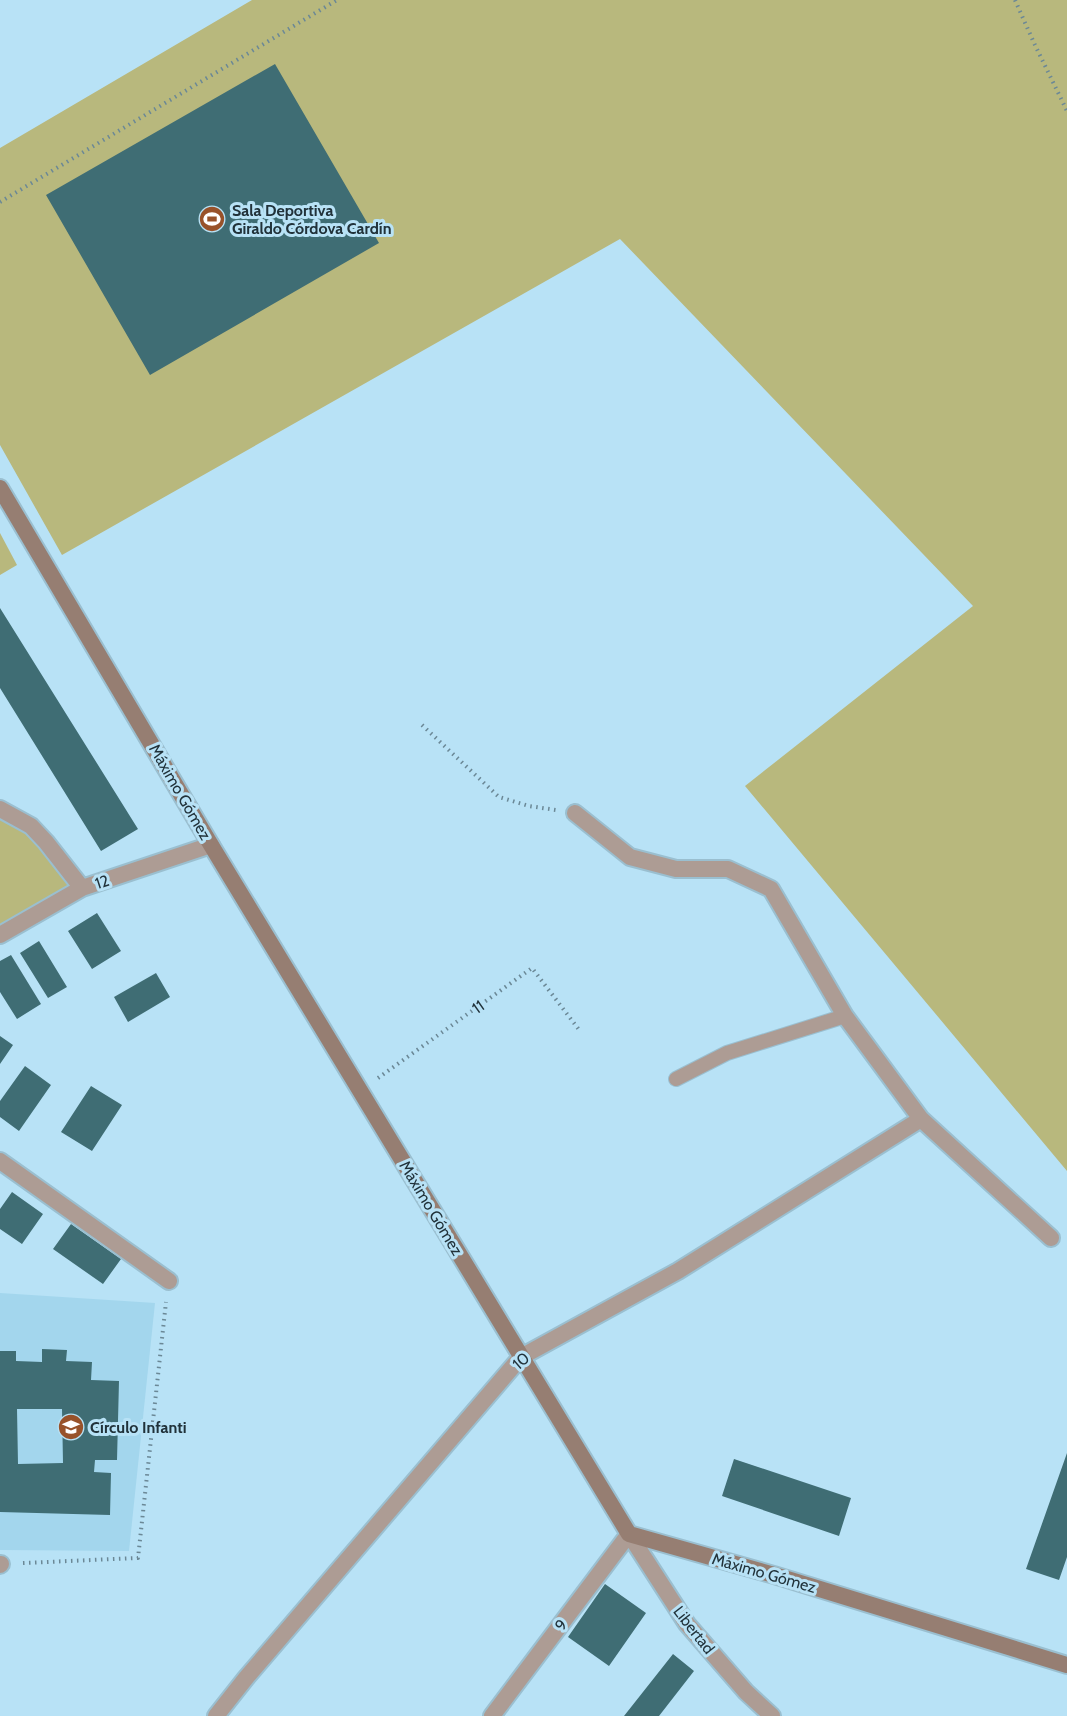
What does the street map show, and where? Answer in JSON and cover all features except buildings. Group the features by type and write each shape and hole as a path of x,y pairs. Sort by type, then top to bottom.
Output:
{"main road":[{"name":"Máximo Gómez","path":"0,488 211,845 629,1534 774,1575 1067,1665"}],"street":[{"path":"0,809 31,826 82,888"},
{"path":"575,813 630,858 676,869 728,869 771,889 844,1016 921,1119 1051,1238"},
{"name":"12","path":"0,935 82,888 211,845"},
{"name":"10","path":"216,1716 521,1357 678,1271 921,1119"},
{"path":"0,1161 169,1281"},
{"name":"9","path":"492,1716 629,1534"},
{"name":"Libertad","path":"629,1534 687,1624 746,1692 772,1716"}],"lane":[{"path":"676,1079 727,1053 844,1016"}],"path":[{"path":"0,202 337,0"},
{"path":"1016,0 1034,44 1067,111"},
{"path":"422,724 499,797 529,806 575,813"},
{"name":"11","path":"360,1091 532,968 580,1031"},
{"path":"0,1565 138,1558 169,1281"}],"shaded area":[{"name":"Círculo Infanti","path":"0,1293 155,1303 129,1551 0,1550"}],"green space":[{"path":"252,0 1067,0 1067,1171 745,786 973,606 620,239 62,555 0,445 0,148"},
{"path":"0,533 17,565 0,575"},
{"path":"0,809 31,826 82,888 0,935"}],"place":[{"name":"Sala Deportiva Giraldo Córdova Cardín","path":"212,219"},
{"name":"Círculo Infanti","path":"71,1427"}]}
